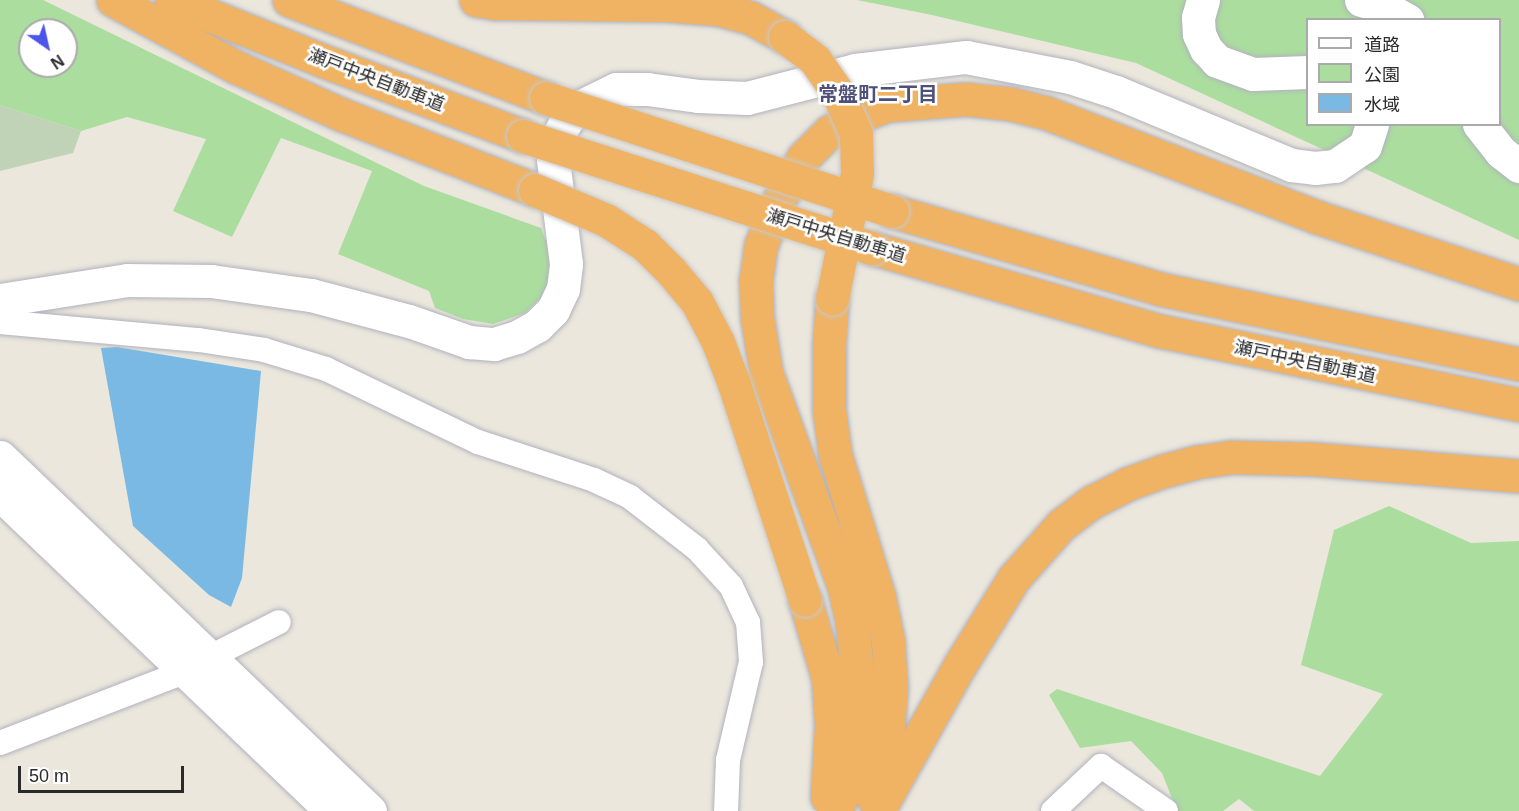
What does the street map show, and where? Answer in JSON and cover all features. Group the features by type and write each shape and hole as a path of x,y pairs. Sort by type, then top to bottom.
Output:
{"highway":[{"path":"112,0 236,67 343,115 606,220 645,245 697,302 718,342 734,384 805,600 828,678 830,770 825,811"},
{"name":"瀬戸中央自動車道","path":"172,0 321,60 523,136 872,248 1160,331 1519,405"},
{"path":"290,0 546,98 892,211 1160,289 1519,364"},
{"path":"476,0 496,3 668,5 718,9 751,18 785,37 815,60 838,93 856,134 857,174 832,299 829,357 830,410 835,454 879,597 889,653 891,688 884,757 870,811"},
{"path":"836,811 847,783 861,711 852,622 843,584 766,372 757,317 756,279 761,245 779,200 803,158 829,132 856,117 888,105 966,99 1011,105 1047,113 1317,218 1519,284"},
{"path":"878,811 960,665 1014,578 1060,525 1127,484 1196,462 1231,457 1314,459 1519,476"}],"street":[{"path":"1203,0 1198,16 1199,34 1206,49 1217,61 1253,74 1306,72"},
{"path":"1361,0 1382,6 1403,18"},
{"path":"0,300 127,280 211,281 311,295 409,321 470,342 494,344 517,337 537,326 553,310 563,289 566,264 553,159 557,138 566,121 579,107 616,89 647,88 698,96 747,98 855,70 966,57 1070,77 1116,92 1291,165 1315,168 1335,166 1365,146 1371,126"},
{"path":"1481,126 1501,152 1519,166"},
{"path":"0,322 187,338 264,350 326,369 478,441 594,480 630,497 697,549 731,586 748,622 751,662 728,760 726,811"},
{"path":"0,457 199,664 343,808"},
{"path":"0,494 199,664"},
{"path":"0,744 199,664 279,622"},
{"path":"1053,811 1101,766 1166,811"}],"green space":[{"path":"0,0 43,0 424,186 541,228 552,257 552,287 525,313 493,324 463,319 435,308 429,291 338,254 372,171 281,138 232,237 173,211 206,139 127,117 81,131 0,105"},
{"path":"857,0 1519,0 1519,240 1136,63 932,15"},
{"path":"0,105 81,131 73,153 0,171"},
{"path":"1389,506 1471,543 1519,541 1519,811 1254,811 1239,799 1223,811 1177,811 1162,773 1131,741 1080,748 1049,695 1057,689 1320,776 1383,694 1301,665 1334,530"}],"water":[{"path":"117,347 261,371 242,578 231,607 209,595 133,526 101,348"}],"district":[{"name":"常盤町二丁目","path":"878,94"}]}
